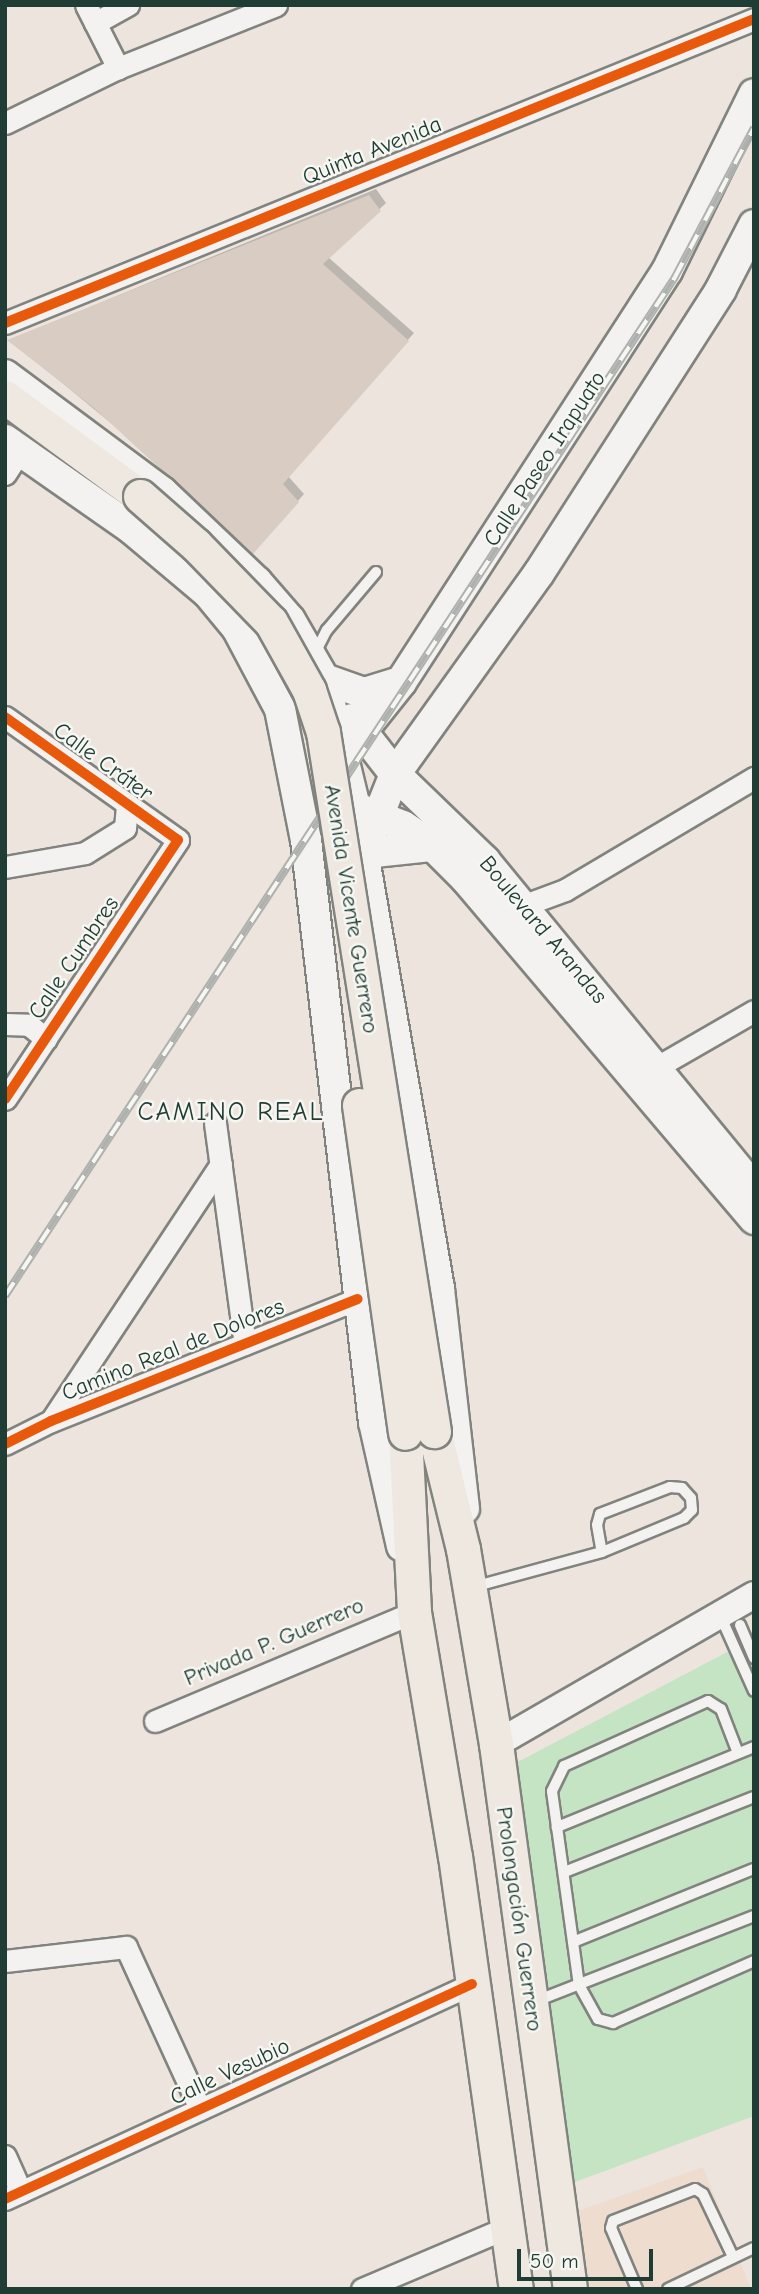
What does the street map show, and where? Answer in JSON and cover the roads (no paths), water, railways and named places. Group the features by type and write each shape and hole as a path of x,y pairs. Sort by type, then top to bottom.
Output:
{"main road":[{"name":"Calle Paseo Irapuato","path":"301,800 353,744 401,682 667,271 754,94"},
{"path":"366,810 395,774 539,573 742,265 754,225"},
{"name":"Boulevard Arandas","path":"5,375 162,492 257,582 323,679 353,744 395,774 485,860 520,922"},
{"name":"Avenida Vicente Guerrero","path":"5,397 135,505 253,631 284,686 303,738 420,1432 463,1549"},
{"path":"9,447 132,529 208,593 237,628 282,718 301,800 374,1422 409,1573 516,2289"},
{"name":"Avenida Vicente Guerrero","path":"9,447 135,505"},
{"path":"282,718 307,720 323,679 364,693 401,682"},
{"path":"353,744 366,810 363,852 439,1289 464,1503 463,1549"},
{"name":"Boulevard Arandas","path":"301,800 366,810 433,846 520,922 646,1073 754,1219"},
{"path":"309,862 363,852 433,846"},
{"name":"Boulevard Arandas","path":"646,1073 749,1173"},
{"name":"Avenida Vicente Guerrero","path":"409,1573 420,1432"},
{"name":"Prolongación Guerrero","path":"463,1549 497,1751 570,2289"}],"street":[{"path":"118,68 90,14 128,5"},
{"path":"5,123 118,68 276,5"},
{"name":"Quinta Avenida","path":"5,323 754,19"},
{"name":"Calle Cráter","path":"5,717 178,840"},
{"path":"520,922 565,890 754,778"},
{"path":"5,867 85,853 125,828 127,805"},
{"name":"Calle Cumbres","path":"5,1099 178,840"},
{"path":"646,1073 754,1011"},
{"path":"5,1024 29,1025 46,1039"},
{"path":"215,1123 245,1344"},
{"path":"51,1421 221,1164"},
{"name":"Camino Real de Dolores","path":"5,1444 51,1421 358,1299"},
{"path":"497,1751 735,1622 754,1595"},
{"name":"Privada P. Guerrero","path":"155,1721 414,1612"},
{"path":"5,1961 126,1947 200,2109"},
{"name":"Calle Vesubio","path":"13,2195 472,1984"},
{"path":"5,2155 13,2195"},
{"path":"362,2289 508,2227"}],"lane":[{"path":"323,679 327,631 376,572"},
{"path":"469,1588 602,1552 684,1518 692,1510 691,1499 682,1488 670,1487 600,1514 597,1525 602,1552"},
{"path":"735,1622 754,1658"},
{"path":"735,1622 754,1691"},
{"path":"738,1754 721,1709 708,1701 564,1766 552,1791 567,1871 579,1985 598,2019 613,2023 754,1961"},
{"path":"557,1827 754,1747"},
{"path":"567,1871 754,1797"},
{"path":"573,1942 754,1869"},
{"path":"530,2003 754,1916"},
{"path":"637,2289 611,2228 613,2221 695,2189 703,2194 733,2258"},
{"path":"668,2289 754,2248"}],"railway":[{"path":"5,1296 675,277 754,128"}],"district":[{"name":"CAMINO REAL","path":"231,1113"}]}
